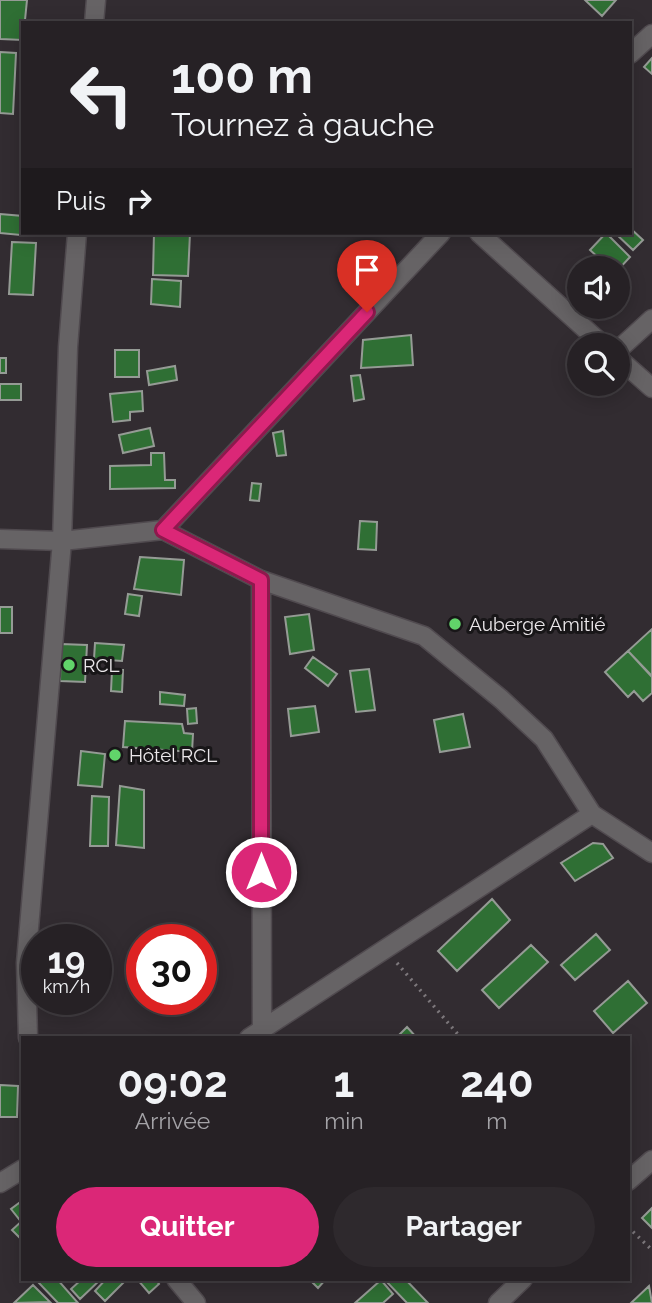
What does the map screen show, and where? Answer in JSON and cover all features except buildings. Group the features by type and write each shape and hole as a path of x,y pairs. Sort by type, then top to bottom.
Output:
{"street":[{"path":"94,21 96,0"},
{"path":"632,52 652,34"},
{"path":"28,1036 26,963 62,541 68,346 77,235"},
{"path":"163,530 439,235"},
{"path":"481,235 590,333"},
{"path":"630,339 652,319"},
{"path":"630,369 652,388"},
{"path":"0,539 62,541 163,530 261,580 424,636 544,739 592,814 652,853"},
{"path":"255,1034 261,580"},
{"path":"255,1034 592,814"},
{"path":"630,1179 652,1160"},
{"path":"0,1183 21,1170"},
{"path":"178,1281 196,1303"},
{"path":"498,1303 521,1281"}],"path":[{"path":"384,948 459,1036"},
{"path":"630,1229 652,1250"}],"place":[{"name":"Auberge Amitié","path":"455,624"},
{"name":"RCL","path":"69,665"},
{"name":"Hôtel RCL","path":"115,755"}],"route":[{"path":"261,872 261,580 163,530 367,312"}]}
